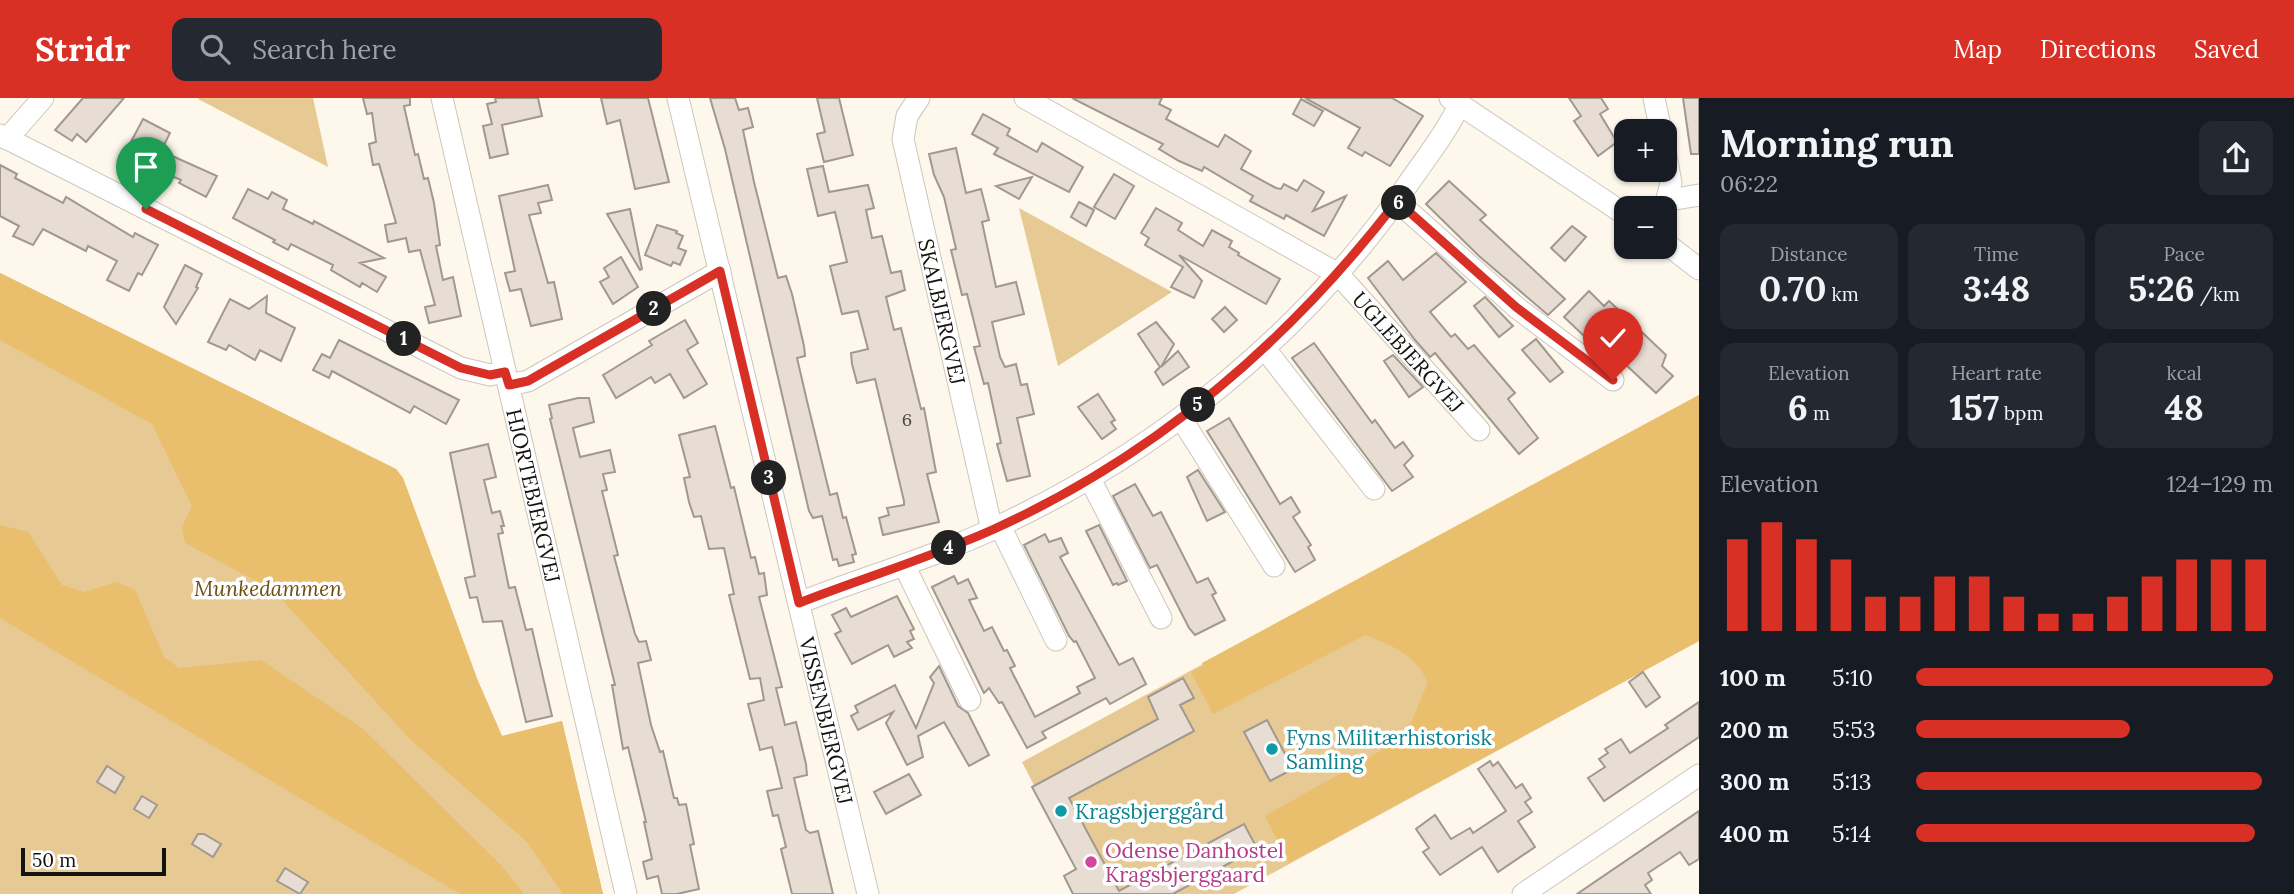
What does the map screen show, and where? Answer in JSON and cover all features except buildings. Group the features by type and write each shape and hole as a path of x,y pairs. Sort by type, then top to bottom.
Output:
{"street":[{"path":"43,98 4,137 461,368 528,381 720,271"},
{"name":"HJORTEBJERGVEJ","path":"442,98 626,894"},
{"name":"VISSENBJERGVEJ","path":"678,98 867,894"},
{"name":"SKALBJERGVEJ","path":"919,98 907,116 903,139 905,151 996,528"},
{"path":"1025,98 1338,274"},
{"path":"1654,98 1658,119"},
{"path":"1455,101 1614,207"},
{"name":"UGLEBJERGVEJ","path":"799,603 996,528 1090,479 1181,418 1265,349 1338,274 1397,201 1450,125 1455,101"},
{"path":"1677,202 1699,195"},
{"path":"1397,201 1516,307 1613,380"},
{"path":"1677,252 1699,269"},
{"name":"UGLEBJERGVEJ","path":"1338,274 1479,430"},
{"path":"1265,349 1374,489"},
{"path":"1181,418 1273,566"},
{"path":"1090,479 1161,618"},
{"path":"996,528 1056,640"},
{"path":"904,565 970,700"},
{"path":"1523,894 1699,775"}],"green space":[{"path":"313,98 328,167 198,99"},
{"path":"1019,208 1172,292 1058,366"},
{"name":"Munkedammen","path":"0,273 396,469 403,478 478,681 502,736 562,721 603,894 0,894"},
{"path":"1699,395 1699,641 1234,894 1090,894 1022,762"}],"shaded area":[{"path":"0,273 396,469 403,478 478,681 502,736 562,721 603,894 563,894 527,842 411,740 273,590 185,543 182,527 192,506 152,424 0,340"},
{"path":"1699,395 1699,641 1289,863 1265,816 1405,737 1428,682 1423,672 1402,652 1365,635 1213,714 1191,672 1203,666 1202,663"},
{"path":"0,525 28,532 62,585 84,592 117,582 135,590 164,657 179,668 261,660 363,729 501,865 524,894 460,894 0,618"}],"place":[{"name":"Fyns Militærhistorisk Samling","path":"1272,749"},
{"name":"Kragsbjerggård","path":"1061,811"},
{"name":"Odense Danhostel Kragsbjerggaard","path":"1091,862"}],"route":[{"path":"146,209 461,368 477,374 505,372 509,385 528,381 720,271 799,603 850,582 948,549 992,530 1045,504 1136,450 1181,418 1265,349 1338,274 1397,201 1516,307 1613,380"}]}
